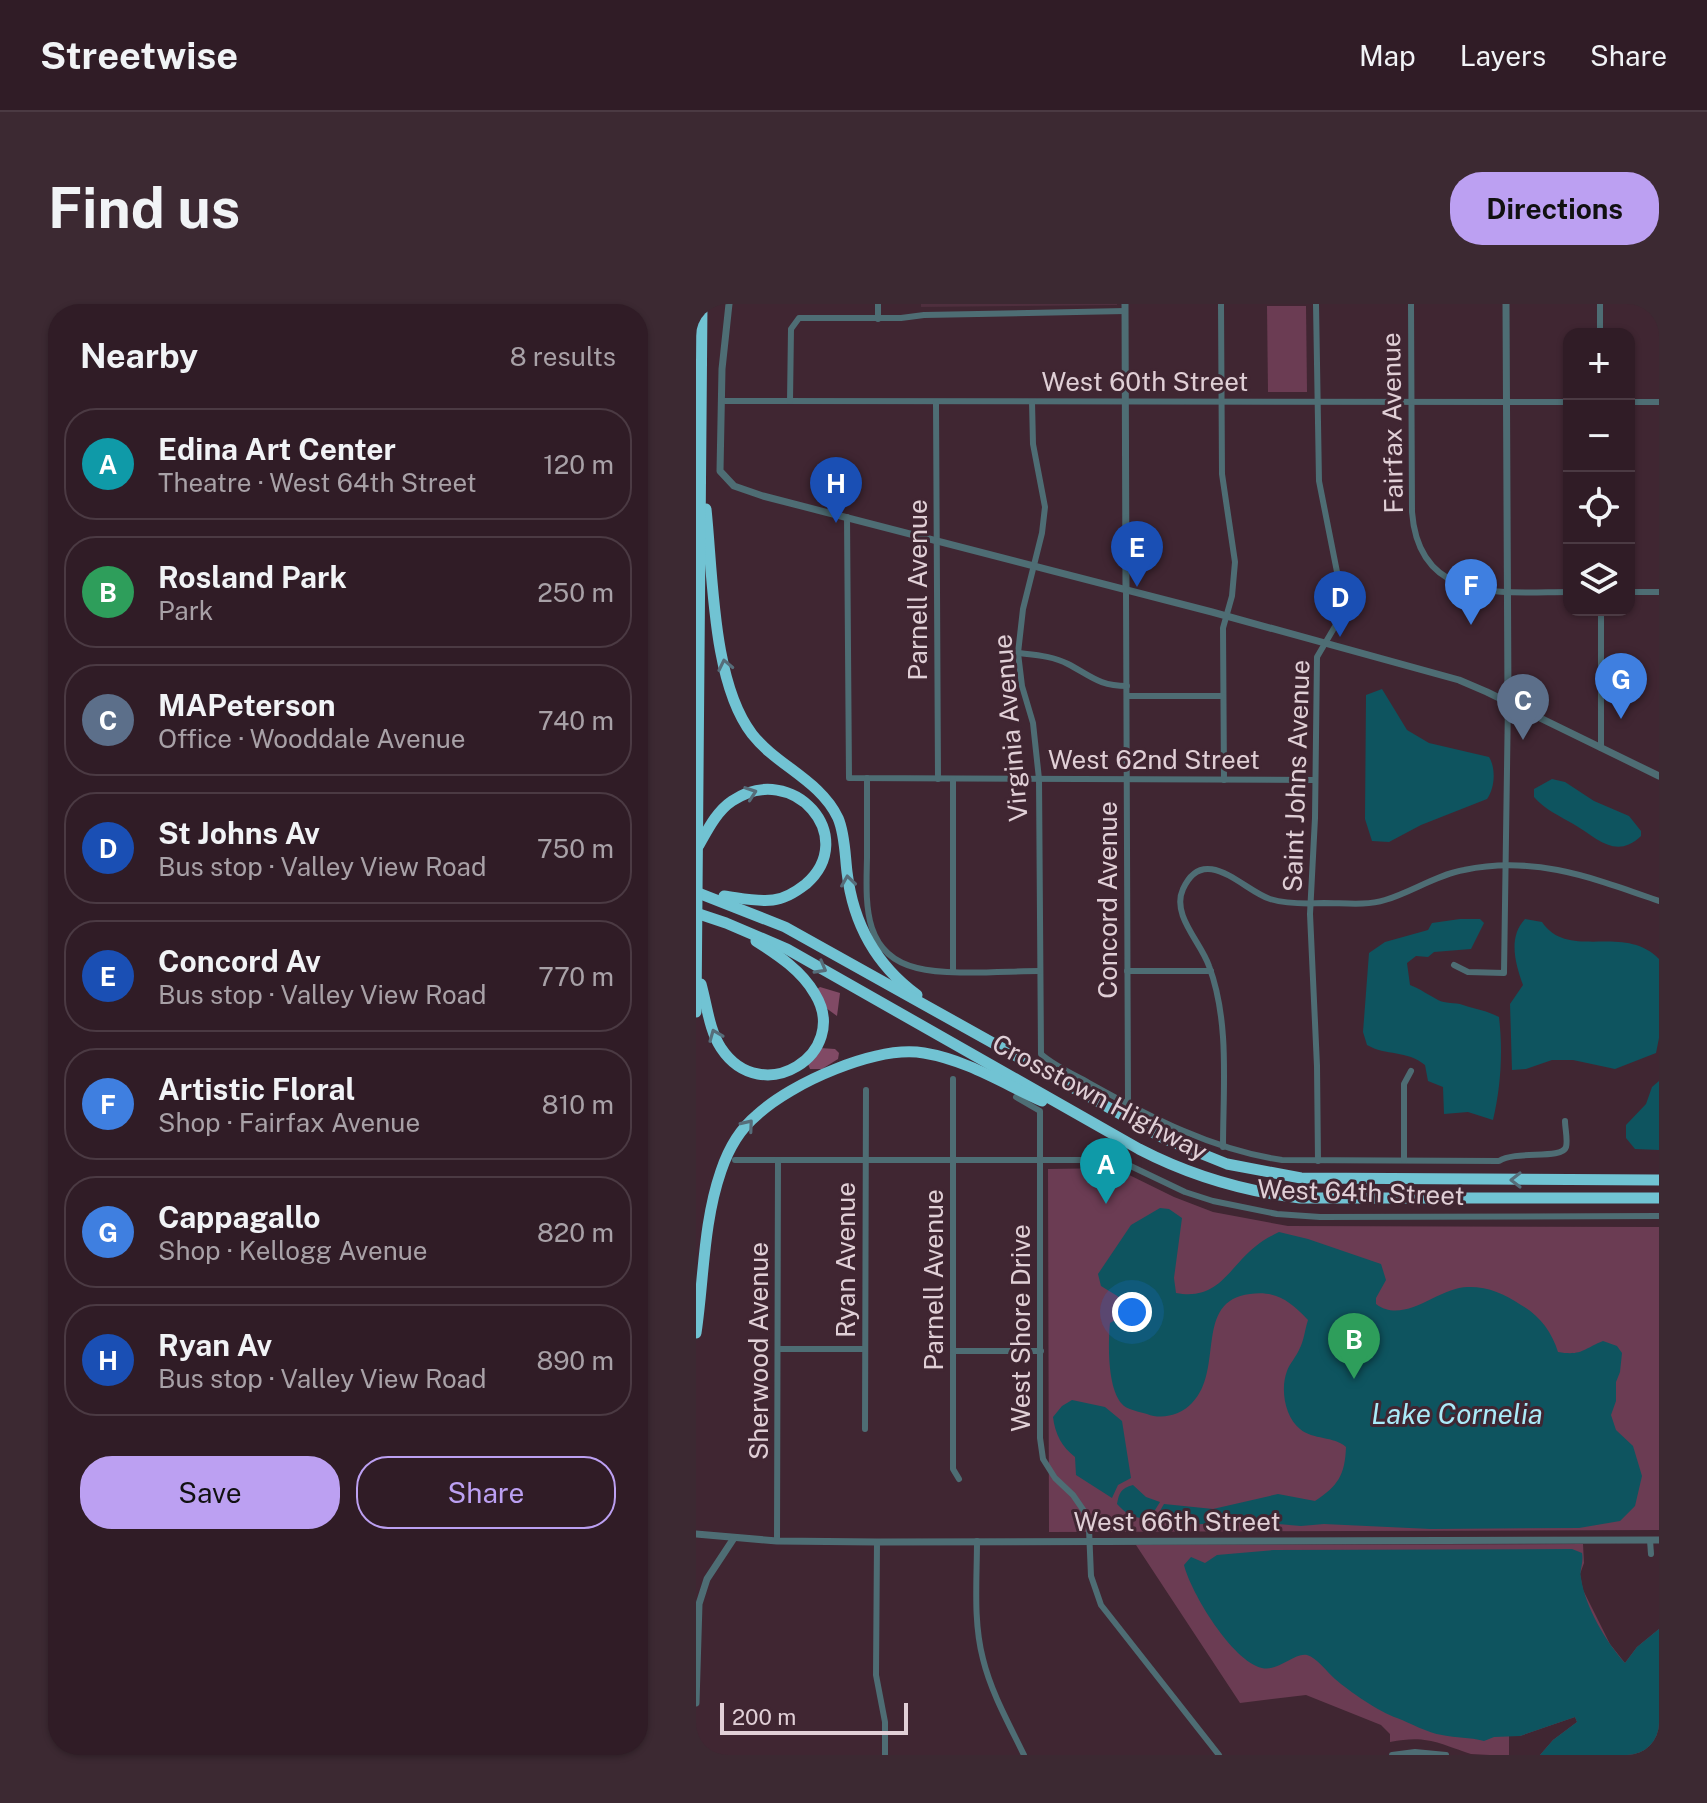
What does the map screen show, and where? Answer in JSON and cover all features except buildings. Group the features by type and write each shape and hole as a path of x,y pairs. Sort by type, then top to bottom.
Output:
{"highway":[{"path":"696,1012 702,304"},
{"path":"699,442 720,646 732,698 756,738 776,758 816,788 833,809 840,824 851,900 866,938 890,973 936,1011"},
{"path":"698,847 717,815 731,802 751,791 770,788 788,791 807,803 821,822 824,838 821,861 814,875 789,895 772,900 700,893"},
{"name":"Crosstown Highway","path":"700,893 785,927 1165,1139 1208,1158 1245,1169 1301,1178 1594,1180 1659,1177"},
{"name":"Crosstown Highway","path":"696,913 726,923 807,960 1165,1163 1246,1190 1329,1198 1659,1198"},
{"path":"697,968 711,1025 720,1047 738,1067 750,1074 781,1074 805,1061 815,1049 823,1026 815,993 784,959 726,923"},
{"path":"696,1333 707,1231 722,1168 733,1143 746,1126 766,1106 788,1092 867,1057 893,1052 927,1053 967,1064 1113,1134"},
{"path":"1591,1197 1659,1205"}],"street":[{"path":"729,304 724,337 720,471 729,483 763,496 1126,589 1459,680 1659,776"},
{"path":"878,304 878,319"},
{"path":"1221,304 1223,487 1235,562 1232,596 1223,628 1224,780"},
{"name":"Saint Johns Avenue","path":"1316,304 1319,481 1340,587 1337,623 1317,657 1311,904 1318,1161"},
{"name":"Fairfax Avenue","path":"1411,304 1412,512 1416,539 1422,552 1440,573 1464,587 1492,592 1563,592"},
{"path":"1454,965 1468,972 1504,973 1508,701 1506,304"},
{"path":"1600,304 1600,328"},
{"path":"790,401 791,329 795,321 804,317 878,319 1125,307 1127,686 1096,682 1067,663 1018,653"},
{"name":"West 60th Street","path":"721,401 1563,402"},
{"name":"Parnell Avenue","path":"936,402 938,779"},
{"name":"Virginia Avenue","path":"1032,402 1033,444 1045,507 1021,618 1018,653 1022,686 1033,723 1039,779 1041,1054"},
{"path":"1635,402 1659,402"},
{"name":"West 62nd Street","path":"847,517 849,778 1315,780"},
{"path":"1635,592 1659,592"},
{"path":"1601,616 1601,748"},
{"name":"Concord Avenue","path":"1127,686 1128,1104"},
{"path":"1127,696 1223,696"},
{"path":"867,778 866,904 877,941 895,959 931,971 1039,971"},
{"path":"953,779 953,971"},
{"path":"1223,1147 1222,1030 1211,971 1181,911 1181,892 1192,876 1210,869 1220,870 1269,899 1311,904 1375,903 1464,870 1505,867 1568,870 1659,901"},
{"path":"1127,971 1211,971"},
{"name":"West 64th Street","path":"1041,1054 1128,1104 1223,1147 1256,1157 1318,1161 1499,1161 1511,1155 1555,1155 1566,1147 1565,1121"},
{"path":"1404,1160 1404,1084 1411,1071"},
{"name":"Parnell Avenue","path":"953,1079 953,1469 959,1479"},
{"name":"Ryan Avenue","path":"865,1429 866,1090"},
{"name":"West Shore Drive","path":"1016,1097 1040,1111 1040,1438 1043,1459 1084,1511 1091,1576 1101,1605 1219,1755"},
{"name":"West 64th Street","path":"735,1160 1118,1160 1185,1192 1277,1214 1320,1217 1659,1216"},
{"name":"Sherwood Avenue","path":"777,1541 778,1160"},
{"path":"778,1349 865,1349"},
{"path":"953,1351 1041,1351"},
{"name":"West 66th Street","path":"696,1534 777,1541 877,1542 1655,1540"},
{"path":"696,1703 699,1604 707,1579 734,1538"},
{"path":"1651,1554 1655,1540"},
{"path":"977,1541 977,1614 983,1659 998,1701 1024,1755"},
{"path":"877,1542 876,1675 884,1713 885,1755"},
{"path":"1392,1755 1415,1752 1446,1755"}],"shaded area":[{"path":"921,304 1117,304 1117,305 921,307"},
{"path":"1267,306 1306,306 1307,392 1268,392"},
{"path":"820,987 840,993 837,1016 826,1008 817,989"},
{"path":"820,1048 835,1049 839,1053 838,1059 822,1069 810,1069 808,1064"},
{"path":"1115,1168 1213,1212 1288,1226 1659,1227 1659,1530 1049,1532 1048,1169"},
{"path":"1583,1544 1584,1563 1580,1574 1583,1590 1610,1644 1625,1663 1637,1647 1659,1629 1659,1755 1540,1755 1553,1740 1577,1722 1575,1717 1520,1736 1509,1736 1509,1755 1480,1755 1423,1740 1390,1742 1390,1734 1381,1725 1306,1695 1240,1703 1136,1545"}],"water":[{"path":"1382,689 1407,730 1429,743 1489,757 1494,772 1487,799 1421,825 1389,842 1372,841 1365,819 1366,695"},
{"path":"1552,779 1565,782 1594,801 1629,816 1641,831 1641,836 1623,846 1607,844 1543,806 1534,797 1534,789"},
{"path":"1480,919 1484,923 1471,949 1434,952 1428,957 1416,956 1407,963 1410,985 1441,1001 1499,1017 1500,1069 1493,1120 1468,1112 1444,1114 1443,1087 1428,1081 1425,1065 1411,1057 1367,1045 1363,1032 1369,953 1385,942 1428,930 1432,923"},
{"path":"1525,919 1542,922 1553,933 1566,939 1630,944 1645,949 1659,959 1659,1038 1656,1053 1615,1069 1573,1060 1552,1060 1526,1069 1512,1070 1510,1004 1523,985 1515,942"},
{"path":"1659,1081 1659,1150 1635,1149 1626,1138 1626,1125 1646,1104 1652,1087"},
{"name":"Lake Cornelia","path":"1160,1208 1169,1209 1182,1218 1174,1278 1176,1293 1191,1294 1213,1287 1256,1246 1279,1232 1381,1264 1386,1280 1376,1304 1387,1310 1410,1308 1458,1288 1484,1288 1509,1298 1534,1314 1548,1331 1558,1352 1578,1352 1603,1341 1617,1346 1622,1353 1616,1401 1611,1415 1616,1430 1633,1446 1642,1476 1635,1506 1620,1521 1579,1528 1431,1529 1254,1522 1176,1525 1154,1521 1164,1504 1213,1509 1278,1494 1315,1501 1339,1479 1346,1447 1305,1432 1291,1417 1285,1402 1285,1378 1301,1346 1308,1320 1289,1303 1268,1294 1250,1294 1232,1299 1222,1309 1215,1323 1202,1389 1188,1407 1171,1415 1153,1416 1129,1409 1118,1399 1110,1367 1110,1323 1132,1311 1132,1305 1101,1286 1098,1274 1131,1225"},
{"path":"1072,1400 1105,1407 1122,1421 1131,1478 1118,1485 1112,1498 1076,1475 1075,1457 1057,1434 1053,1417"},
{"path":"1133,1485 1146,1497 1160,1502 1150,1518 1132,1516 1117,1504 1121,1492"},
{"path":"1572,1549 1582,1553 1581,1578 1592,1612 1604,1635 1625,1663 1637,1647 1659,1629 1659,1755 1540,1755 1553,1740 1577,1722 1575,1717 1520,1736 1494,1737 1484,1741 1437,1734 1373,1706 1307,1655 1262,1668 1250,1663 1226,1640 1195,1592 1184,1565 1191,1557 1205,1563 1217,1555 1274,1550"}],"place":[{"name":"Ryan Av","path":"836,523"},
{"name":"Concord Av","path":"1137,587"},
{"name":"Artistic Floral","path":"1471,625"},
{"name":"St Johns Av","path":"1340,637"},
{"name":"Cappagallo","path":"1621,719"},
{"name":"MAPeterson","path":"1523,740"},
{"name":"Edina Art Center","path":"1106,1204"},
{"name":"Rosland Park","path":"1354,1379"}]}
